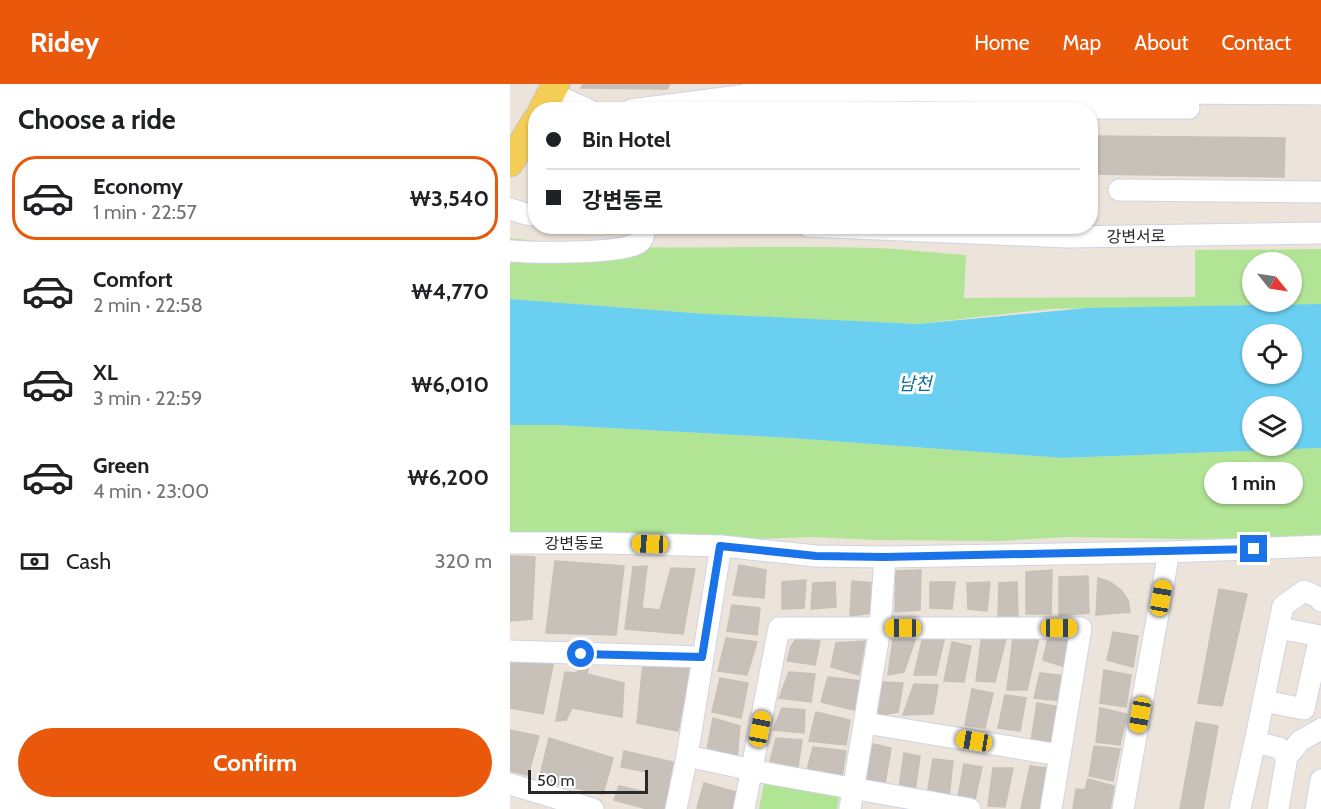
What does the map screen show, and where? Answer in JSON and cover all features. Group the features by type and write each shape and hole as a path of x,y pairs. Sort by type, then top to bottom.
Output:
{"main road":[{"path":"510,163 528,133"}],"street":[{"path":"678,102 761,88 920,87 1197,96 1321,94"},
{"path":"550,96 567,102"},
{"path":"1098,106 1197,96 1305,109"},
{"path":"1119,190 1321,192"},
{"path":"1196,205 1214,202 1239,191"},
{"path":"510,208 528,214"},
{"name":"강변서로","path":"996,234 1067,237 1321,233"},
{"path":"510,251 615,249 639,243 644,234"},
{"name":"강변동로","path":"514,540 720,546 816,556 885,557 1169,552 1321,546"},
{"path":"676,809 687,756 720,546"},
{"path":"1123,809 1169,552"},
{"path":"851,799 880,628 885,557"},
{"path":"1240,809 1282,606 1304,591 1320,598 1321,601"},
{"path":"744,809 779,628 1081,628 1051,809"},
{"path":"1263,701 1305,709 1320,636 1279,628"},
{"path":"510,651 702,657"},
{"path":"865,723 1060,755"},
{"path":"1278,809 1287,757 1300,741 1321,729"},
{"path":"1255,741 1279,748 1287,757"},
{"path":"687,756 752,770 851,799 970,809"},
{"path":"1316,809 1321,780"},
{"path":"510,784 593,809"}],"green space":[{"path":"510,238 601,246 875,248 966,255 964,298 1195,297 1195,250 1321,249 1321,304 1302,304 1302,252 1242,252 1242,305 1050,309 917,324 719,315 510,299"},
{"path":"510,425 555,425 791,438 1062,458 1242,451 1242,456 1302,456 1302,449 1321,448 1321,537 1181,539 1066,537 1000,541 812,537 725,540 510,535"},
{"path":"766,773 840,792 837,809 759,809"}],"water":[{"name":"남천","path":"510,299 707,314 917,324 1087,308 1242,305 1242,312 1302,312 1302,304 1321,304 1321,448 1302,449 1302,396 1242,396 1242,451 1062,458 791,438 555,425 510,425"}],"building":[{"path":"583,84 670,84 667,89 581,88"},
{"path":"916,97 948,98 948,102 916,102"},
{"path":"962,98 996,99 996,102 962,102"},
{"path":"1008,98 1047,102 1008,102"},
{"path":"1098,136 1285,138 1284,177 1098,174"},
{"path":"510,556 535,557 532,619 510,621"},
{"path":"555,561 624,566 616,635 546,633"},
{"path":"739,565 766,570 764,598 733,595"},
{"path":"647,566 642,608 660,610 671,568 695,569 683,634 625,629 633,567"},
{"path":"921,570 920,610 895,612 896,571"},
{"path":"1052,570 1051,614 1026,614 1026,572"},
{"path":"1088,576 1089,613 1059,616 1059,577"},
{"path":"1098,578 1110,582 1121,590 1128,600 1130,612 1096,615"},
{"path":"806,580 804,608 782,609 782,582"},
{"path":"852,581 874,583 873,613 850,616"},
{"path":"835,582 836,607 811,609 813,583"},
{"path":"930,582 955,582 952,609 930,608"},
{"path":"990,582 987,611 968,609 967,583"},
{"path":"1017,582 1018,617 998,618 999,583"},
{"path":"1219,589 1247,594 1222,706 1198,703"},
{"path":"732,605 760,608 757,635 727,631"},
{"path":"1113,632 1138,636 1133,667 1107,660"},
{"path":"894,633 916,637 904,672 888,675"},
{"path":"924,633 945,636 936,675 914,675"},
{"path":"982,634 1007,635 995,682 976,681"},
{"path":"1013,636 1039,638 1027,690 1007,690"},
{"path":"726,638 757,642 747,675 718,671"},
{"path":"1048,638 1071,641 1065,667 1043,660"},
{"path":"796,639 820,641 815,665 787,661 791,646"},
{"path":"865,641 859,675 831,667 836,643"},
{"path":"952,642 971,646 964,682 944,681"},
{"path":"510,660 554,661 543,714 510,708"},
{"path":"643,663 690,669 678,731 637,723"},
{"path":"589,664 587,674 624,683 622,717 572,708 566,720 556,721 565,672 577,673 580,665"},
{"path":"1104,670 1131,675 1126,707 1100,703"},
{"path":"789,672 815,674 811,702 779,698"},
{"path":"1040,673 1066,676 1063,701 1034,698"},
{"path":"828,677 861,681 854,710 821,702"},
{"path":"720,678 748,683 741,718 712,712"},
{"path":"882,682 903,683 898,712 875,716"},
{"path":"914,684 938,685 933,714 903,715"},
{"path":"972,689 993,693 985,728 965,725"},
{"path":"1005,695 1026,698 1020,731 998,728"},
{"path":"1037,703 1061,707 1057,745 1031,741"},
{"path":"782,708 805,710 804,733 773,730"},
{"path":"1100,708 1127,714 1120,745 1096,742"},
{"path":"816,712 850,720 846,745 809,741"},
{"path":"713,718 740,726 737,758 707,750"},
{"path":"1196,722 1218,726 1203,809 1180,809"},
{"path":"510,730 539,736 528,775 510,771"},
{"path":"549,738 613,758 603,794 539,780"},
{"path":"776,738 802,740 798,767 770,761"},
{"path":"873,744 891,748 885,784 865,783"},
{"path":"1094,746 1120,749 1113,781 1089,776"},
{"path":"813,747 846,751 842,776 806,774"},
{"path":"624,751 673,762 664,809 647,809 614,800 619,786 645,792 648,772 621,767"},
{"path":"904,753 920,756 915,791 899,788"},
{"path":"933,759 953,761 949,797 927,795"},
{"path":"964,764 982,767 975,800 958,797"},
{"path":"1030,766 1047,768 1043,809 1021,809"},
{"path":"993,768 1013,768 1005,807 988,806"},
{"path":"1088,779 1114,786 1110,809 1073,809 1076,789 1085,790"},
{"path":"704,783 739,793 735,809 697,808"}],"route":[{"path":"581,654 702,657 720,546 816,556 885,557 1254,549"}]}
